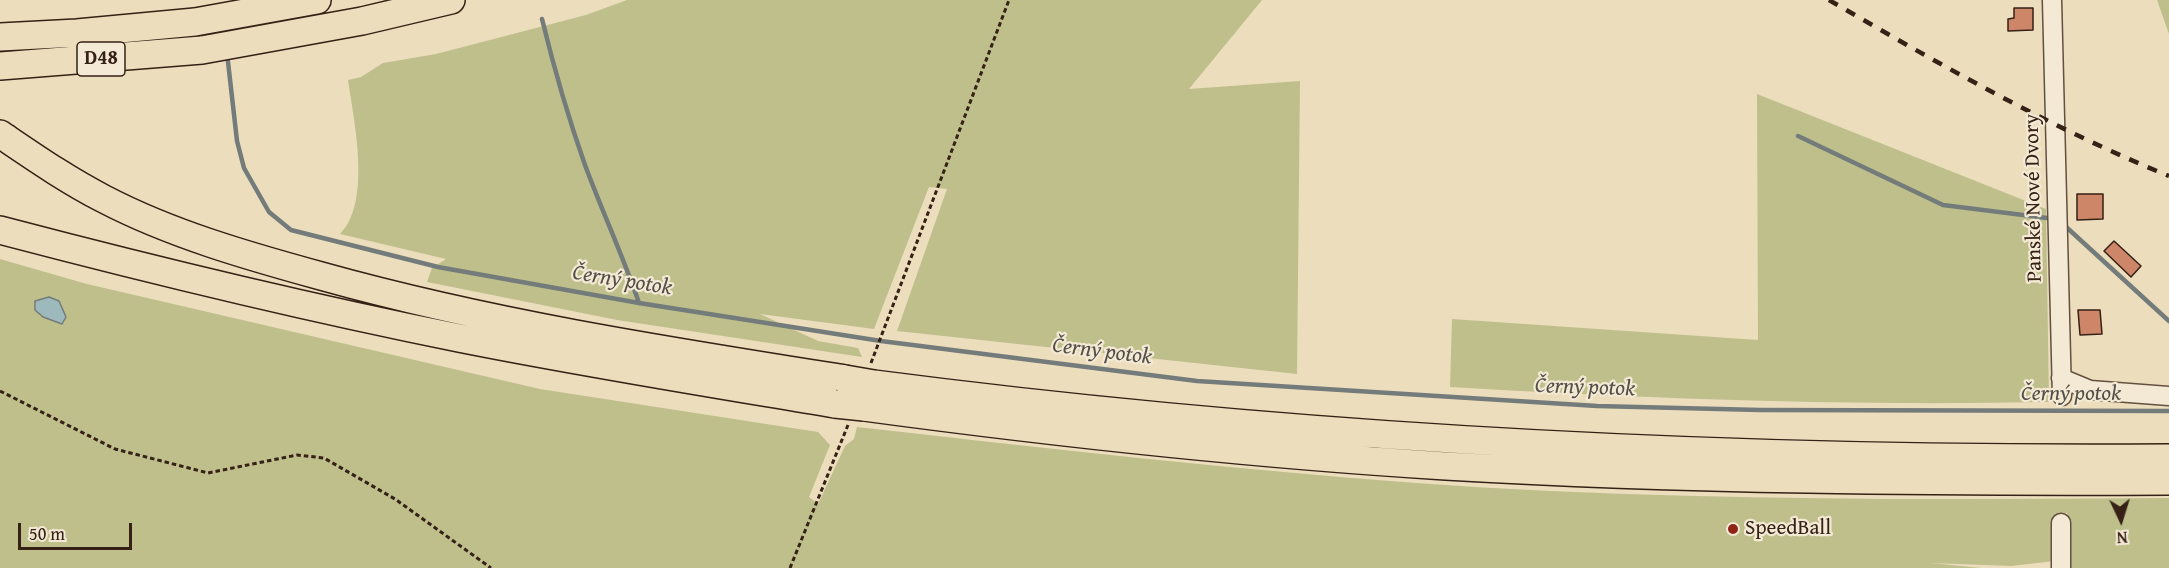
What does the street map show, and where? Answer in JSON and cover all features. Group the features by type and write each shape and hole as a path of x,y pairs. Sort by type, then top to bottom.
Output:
{"highway":[{"name":"D48","path":"0,37 76,33 195,22 317,0"},
{"name":"D48","path":"0,66 202,50 254,42 451,0"},
{"path":"0,134 52,169 105,200 195,237 257,258 465,313 856,394"},
{"path":"0,230 203,282 448,336 589,363 856,394 1447,441 2168,464"}],"street":[{"name":"Panské Nové Dvory","path":"2052,0 2061,387 2169,396"},
{"path":"2061,523 2061,568"}],"path":[{"path":"790,568 1009,0"},
{"path":"0,391 115,449 208,473 297,455 324,458 395,499 491,568"}],"green space":[{"path":"627,0 1262,0 1189,89 1300,81 1297,374 897,331 947,189 929,187 874,329 760,314 818,341 858,348 862,357 617,320 427,282 432,268 446,259 340,234 350,220 356,202 358,182 357,138 348,80 361,77 383,63 436,54 586,15"},
{"path":"2157,0 2169,0 2169,34"},
{"path":"1757,94 2046,209 2049,402 1899,403 1750,400 1450,387 1452,319 1758,340"},
{"path":"0,259 87,284 540,389 818,432 830,445 809,497 818,504 845,446 854,439 857,427 1276,471 1510,489 1792,498 2169,498 2169,568 2069,568 2067,513 2056,514 2055,561 2011,566 1931,563 1981,568 0,568"}],"water":[{"path":"49,297 59,301 66,317 62,324 43,317 35,310 35,301"}],"building":[{"path":"2014,8 2033,8 2033,30 2008,31 2008,19 2014,18"},
{"path":"2077,194 2103,194 2103,219 2077,220"},
{"path":"2114,241 2141,266 2131,277 2104,251"},
{"path":"2078,310 2100,310 2102,334 2080,335"}],"waterway":[{"path":"542,19 579,147 639,303"},
{"name":"Černý potok","path":"227,53 237,141 244,168 269,212 291,230 438,267 639,303 881,341 1197,381 1597,406 1760,410 2169,411"},
{"path":"1798,136 1943,205 2055,219"},
{"path":"2064,225 2169,321"}],"railway":[{"path":"1829,0 2039,116 2169,176"}],"place":[{"name":"SpeedBall","path":"1733,529"}]}
